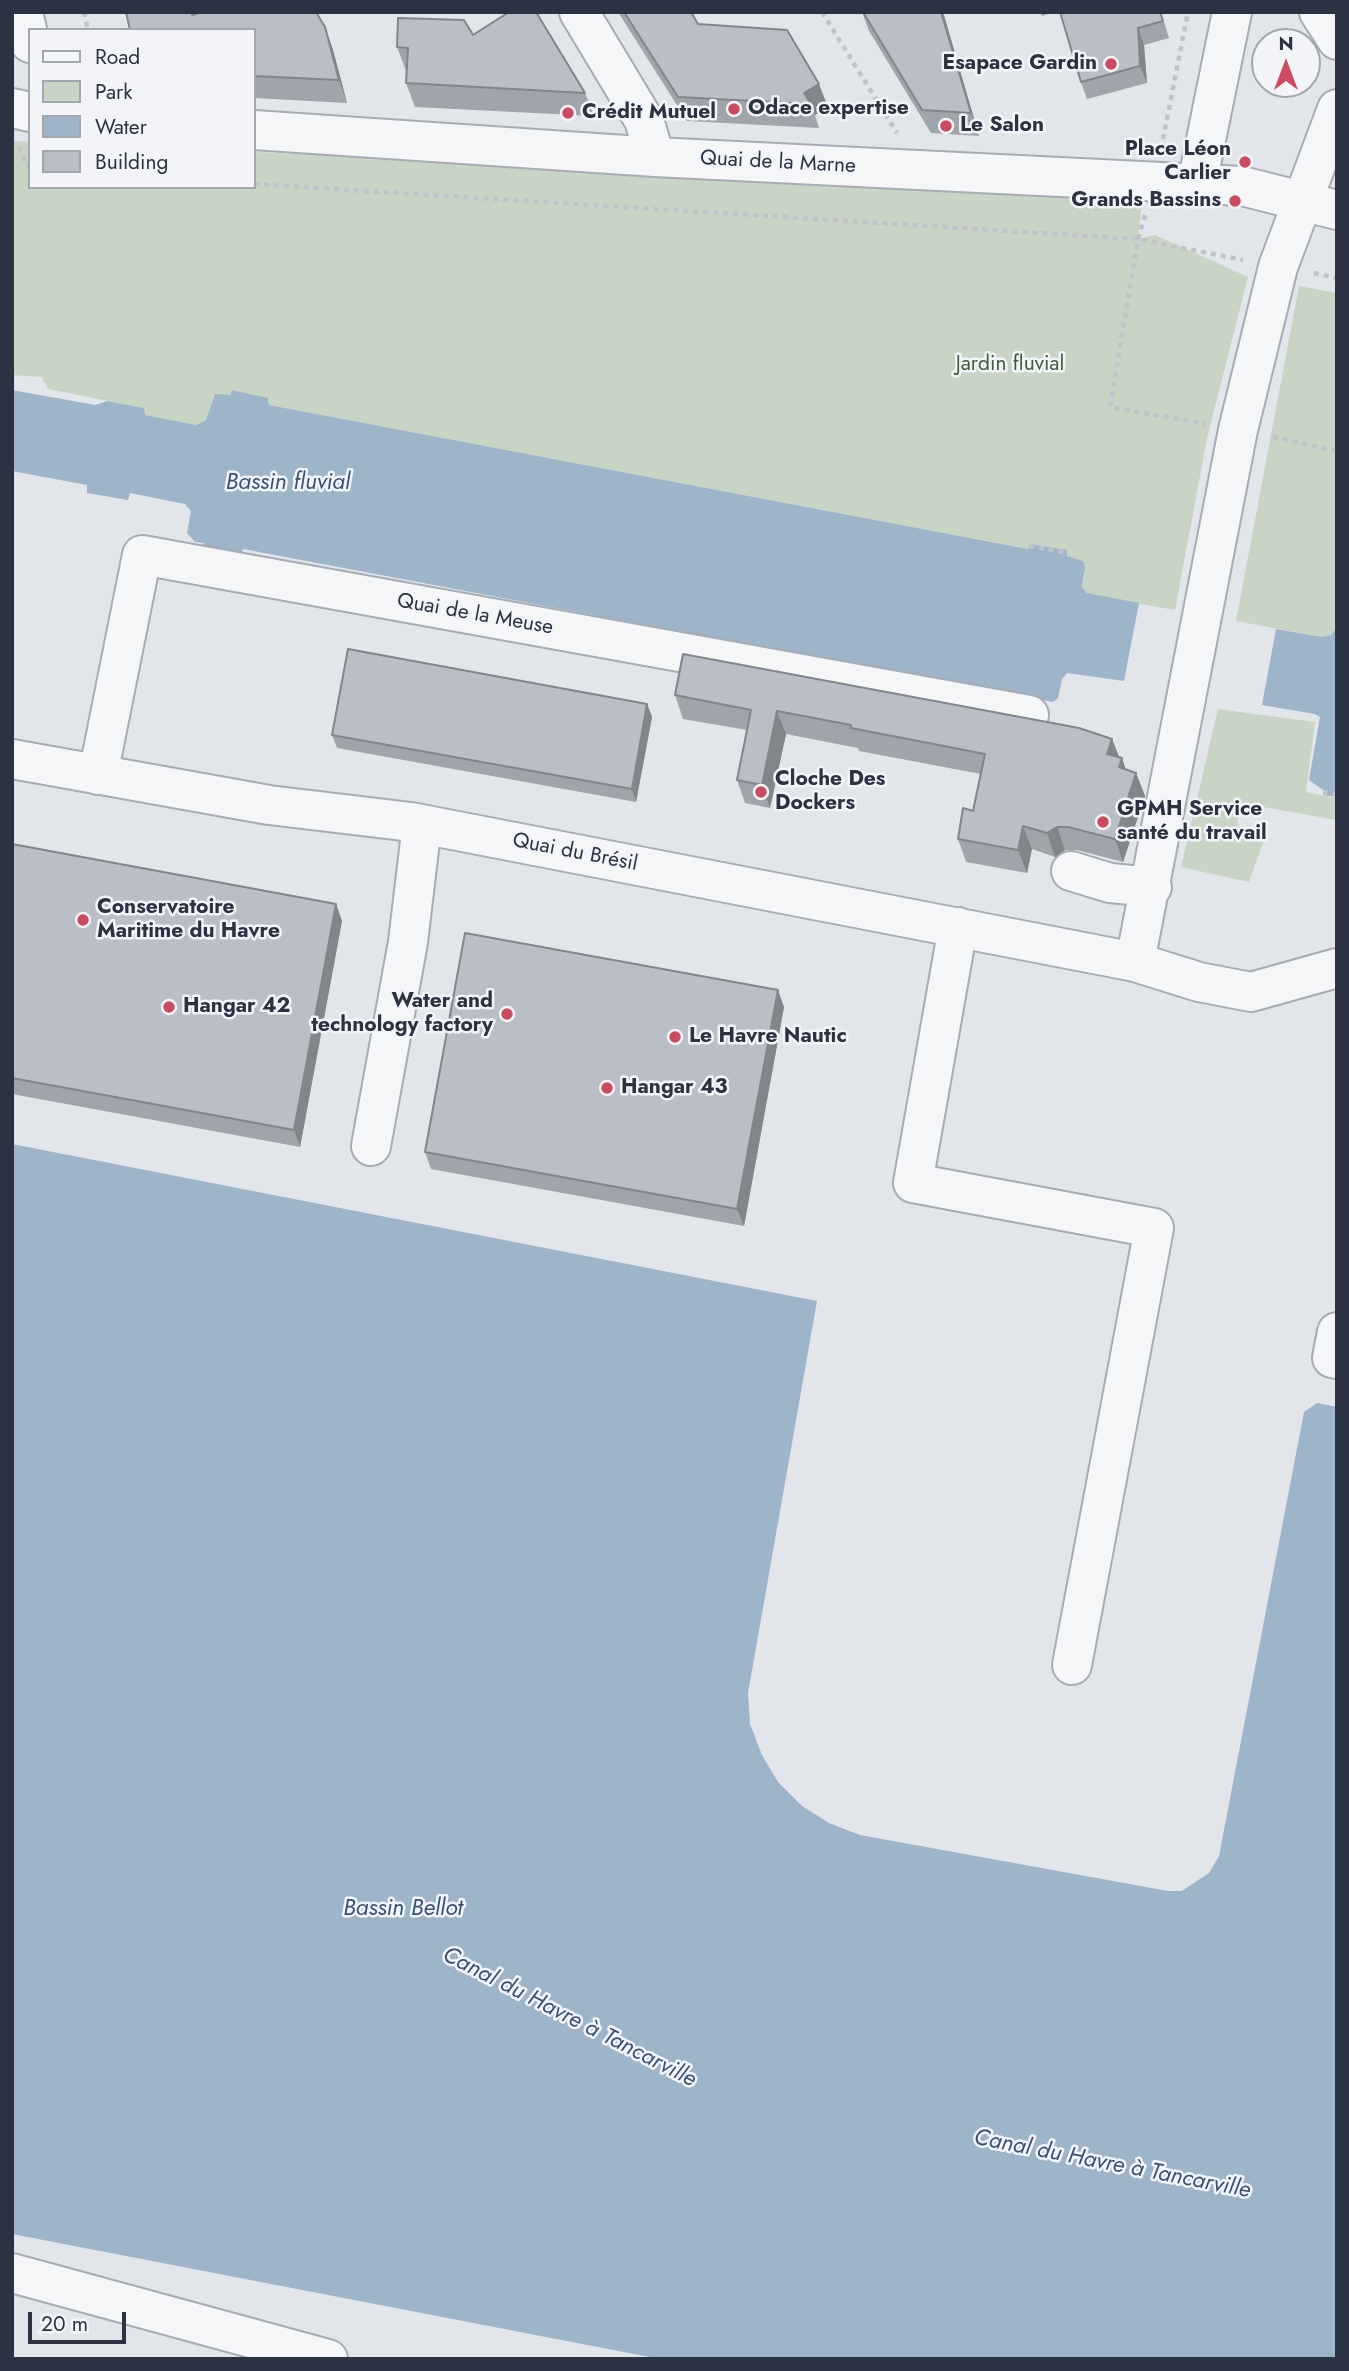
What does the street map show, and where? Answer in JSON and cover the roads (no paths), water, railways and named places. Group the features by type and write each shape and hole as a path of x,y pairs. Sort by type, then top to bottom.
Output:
{"street":[{"path":"23,12 28,34"},
{"path":"579,12 644,120 655,157"},
{"path":"1197,184 1232,12"},
{"path":"1320,12 1337,40"},
{"path":"1136,962 1238,430 1278,267 1319,205 1337,109"},
{"name":"Quai de la Marne","path":"256,130 655,157 1242,186 1319,205"},
{"name":"Quai de la Meuse","path":"98,775 142,555 1029,715"},
{"name":"Quai du Brésil","path":"12,759 269,805 422,824 1136,962 1199,982 1251,992 1337,968"},
{"path":"371,1146 408,942 422,824"},
{"path":"1071,872 1111,883 1152,887"},
{"path":"958,928 913,1183 1154,1228 1072,1665"},
{"path":"12,2273 328,2359"}],"water":[{"name":"Bassin fluvial","path":"12,390 95,405 107,401 144,408 145,415 196,425 206,420 215,394 230,395 232,390 268,398 269,405 1028,549 1030,544 1067,550 1067,556 1083,561 1085,568 1082,587 1087,593 1139,603 1124,681 1067,673 1062,679 1058,698 1053,702 243,549 241,555 203,548 204,543 195,542 187,533 191,511 185,504 130,493 128,500 87,493 87,485 12,471"},
{"path":"1337,627 1337,797 1323,795 1323,790 1309,780 1320,717 1262,705 1276,629 1322,637 1331,635"},
{"name":"Bassin Bellot","path":"12,1144 817,1301 748,1693 750,1724 762,1755 778,1782 802,1806 829,1823 860,1835 1168,1891 1182,1891 1209,1873 1219,1856 1304,1412 1317,1403 1337,1407 1337,2359 660,2359 12,2234"}],"place":[{"name":"Esapace Gardin","path":"1111,64"},
{"name":"Odace expertise","path":"734,109"},
{"name":"Crédit Mutuel","path":"568,113"},
{"name":"Le Salon","path":"946,126"},
{"name":"Place Léon Carlier","path":"1245,162"},
{"name":"Grands Bassins","path":"1235,201"},
{"name":"Cloche Des Dockers","path":"761,792"},
{"name":"GPMH Service santé du travail","path":"1103,822"},
{"name":"Conservatoire Maritime du Havre","path":"83,920"},
{"name":"Hangar 42","path":"169,1007"},
{"name":"Water and technology factory","path":"507,1014"},
{"name":"Le Havre Nautic","path":"675,1037"},
{"name":"Hangar 43","path":"607,1088"}],"park label":[{"name":"Jardin fluvial","path":"1010,365"}],"water label":[{"name":"Canal du Havre à Tancarville","path":"569,2018"},
{"name":"Canal du Havre à Tancarville","path":"1112,2165"}]}
